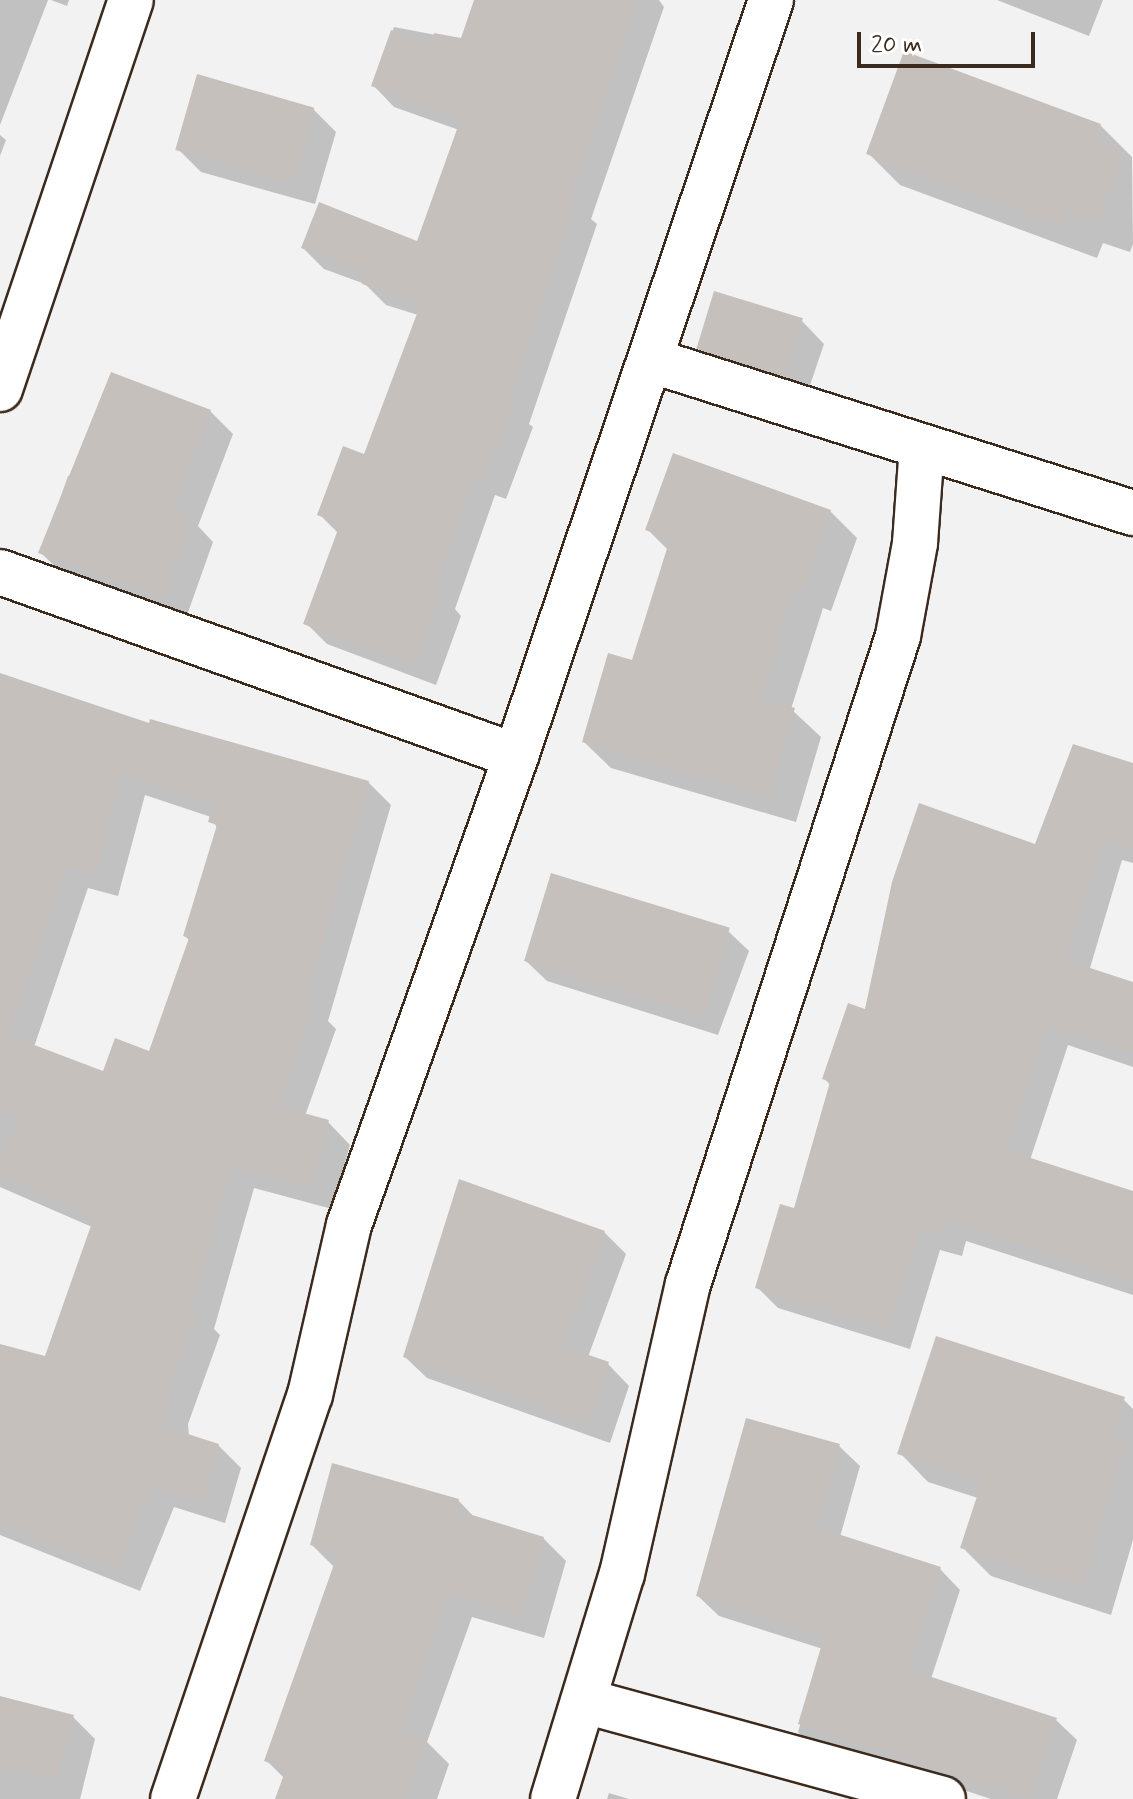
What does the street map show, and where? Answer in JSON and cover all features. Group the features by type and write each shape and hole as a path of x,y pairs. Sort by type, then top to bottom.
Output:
{"street":[{"path":"0,389 131,0"},
{"path":"173,1799 310,1395 349,1225 516,756 771,0"},
{"path":"650,360 1133,513"},
{"path":"553,1799 622,1574 688,1284 898,636 915,543 922,446"},
{"path":"0,572 516,756"},
{"path":"585,1701 943,1799"}],"building":[{"path":"474,0 638,0 569,199 576,201 508,403 513,404 484,479 474,475 433,590 441,593 415,665 303,624 340,524 317,515 343,446 364,454 421,303 362,284 366,272 301,248 319,202 417,241 461,118 371,86 391,30 431,45 434,33 461,38"},
{"path":"904,51 1101,124 1095,139 1124,151 1098,222 1071,212 1065,228 866,154"},
{"path":"197,74 314,108 292,184 175,150"},
{"path":"714,291 803,318 785,376 696,348"},
{"path":"111,372 211,410 172,510 191,517 163,597 38,553"},
{"path":"673,453 831,510 804,586 796,583 760,698 795,708 769,797 582,742 608,653 632,660 670,539 645,530"},
{"path":"0,673 149,723 150,719 369,781 305,1001 314,1005 278,1106 329,1120 310,1187 231,1166 191,1308 198,1310 166,1401 170,1403 163,1426 219,1444 203,1501 151,1486 118,1570 0,1523 0,1344 45,1356 94,1217 0,1175 0,1160 20,1116 0,1108 0,1032","holes":["122,774 213,803 208,822 217,825 183,936 189,938 149,1051 115,1038 103,1071 0,1032 8,1034 65,866 95,875"]},
{"path":"1073,744 1133,763 1133,849 1102,840 1067,959 1133,985 1133,1054 1047,1026 1006,1150 1133,1191 1133,1282 945,1221 941,1236 919,1230 889,1329 755,1288 780,1204 794,1208 830,1082 822,1079 848,1003 865,1009 892,882 919,803 1035,844"},
{"path":"551,873 730,928 703,1016 524,961"},
{"path":"459,1179 605,1231 563,1346 609,1362 588,1423 403,1357"},
{"path":"936,1336 1125,1397 1113,1434 1126,1438 1082,1587 960,1548 982,1481 897,1454"},
{"path":"746,1418 840,1444 816,1527 941,1567 907,1669 1057,1718 1030,1799 798,1724 824,1637 696,1596"},
{"path":"332,1463 459,1499 456,1510 544,1537 521,1616 449,1595 400,1730 427,1740 406,1799 275,1799 286,1769 264,1761 338,1553 310,1545"},
{"path":"0,1696 74,1715 56,1781 0,1766"}]}
